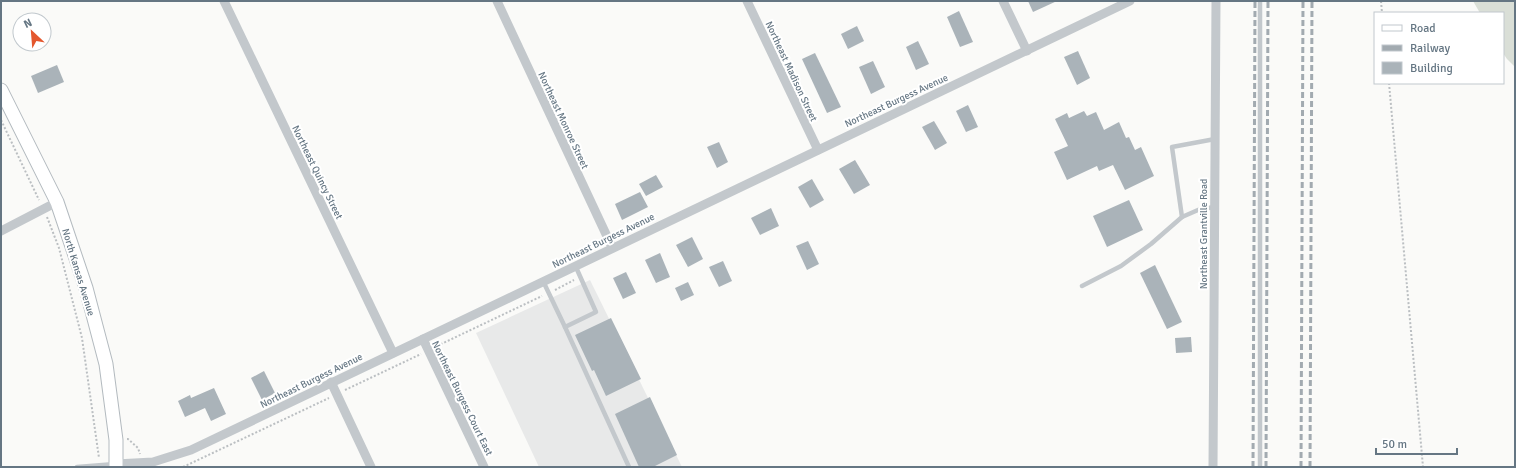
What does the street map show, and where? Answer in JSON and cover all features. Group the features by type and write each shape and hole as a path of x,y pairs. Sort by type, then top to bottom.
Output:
{"main road":[{"name":"North Kansas Avenue","path":"1,90 57,202 86,288 106,364 116,440 116,466"}],"street":[{"name":"Northeast Quincy Street","path":"224,1 393,353"},
{"name":"Northeast Monroe Street","path":"497,1 612,248"},
{"name":"Northeast Madison Street","path":"747,1 818,150"},
{"path":"1003,1 1027,50"},
{"name":"Northeast Grantville Road","path":"1213,467 1216,1"},
{"name":"Northeast Burgess Avenue","path":"116,466 153,462 186,452 575,265 1129,2"},
{"path":"1,231 57,202"},
{"name":"Northeast Burgess Court East","path":"423,339 484,467"},
{"path":"331,382 371,467"}],"lane":[{"path":"1260,1 1260,467"},
{"path":"1182,217 1172,147 1215,139"},
{"path":"1082,286 1121,266 1151,244 1182,217 1198,210 1214,207"},
{"path":"565,327 596,312 575,265"},
{"path":"543,281 629,467"},
{"name":"Northeast Burgess Avenue","path":"77,467 100,464 116,466"}],"path":[{"path":"1381,1 1382,12"},
{"path":"1388,84 1423,467"},
{"path":"1,120 44,209 59,248 82,338 100,464"},
{"path":"183,467 580,277"}],"shaded area":[{"path":"1473,1 1515,1 1515,67 1504,54 1504,12 1479,12"},
{"path":"590,280 682,467 539,467 476,333"}],"building":[{"path":"1028,1 1057,1 1033,12"},
{"path":"959,11 973,42 960,47 947,17"},
{"path":"857,26 864,41 848,49 841,34"},
{"path":"918,41 929,64 916,70 906,47"},
{"path":"1078,51 1090,78 1077,85 1064,57"},
{"path":"815,53 841,107 827,113 802,59"},
{"path":"873,61 885,87 871,94 859,67"},
{"path":"57,65 64,82 38,93 31,76"},
{"path":"968,105 978,127 966,132 956,111"},
{"path":"1084,111 1087,116 1096,112 1104,130 1119,122 1126,138 1129,137 1135,150 1141,147 1154,176 1125,190 1113,165 1099,171 1097,166 1067,180 1054,152 1068,146 1055,119 1067,113 1069,118"},
{"path":"934,121 947,143 935,150 922,127"},
{"path":"719,142 728,162 717,168 707,147"},
{"path":"855,160 870,185 854,194 839,169"},
{"path":"656,175 663,187 646,196 639,184"},
{"path":"812,179 824,200 810,208 798,187"},
{"path":"640,192 648,207 622,220 615,204"},
{"path":"1129,200 1143,230 1107,247 1093,216"},
{"path":"771,208 779,226 760,235 751,218"},
{"path":"692,237 703,259 688,267 676,245"},
{"path":"808,241 819,264 807,270 796,246"},
{"path":"660,253 670,277 656,283 645,260"},
{"path":"723,261 732,281 719,287 709,267"},
{"path":"1155,265 1182,322 1167,329 1140,273"},
{"path":"626,272 636,293 623,299 613,278"},
{"path":"688,282 694,295 681,301 675,288"},
{"path":"611,318 641,379 606,396 575,335"},
{"path":"1191,337 1192,352 1176,353 1175,338"},
{"path":"264,371 275,393 262,400 251,378"},
{"path":"214,388 226,414 211,421 205,408 185,417 178,401 190,395 191,398"},
{"path":"650,397 677,455 653,467 639,467 615,414"}],"railway":[{"path":"1253,467 1255,1"},
{"path":"1266,467 1268,1"},
{"path":"1301,467 1303,1"},
{"path":"1310,467 1312,1"}]}
